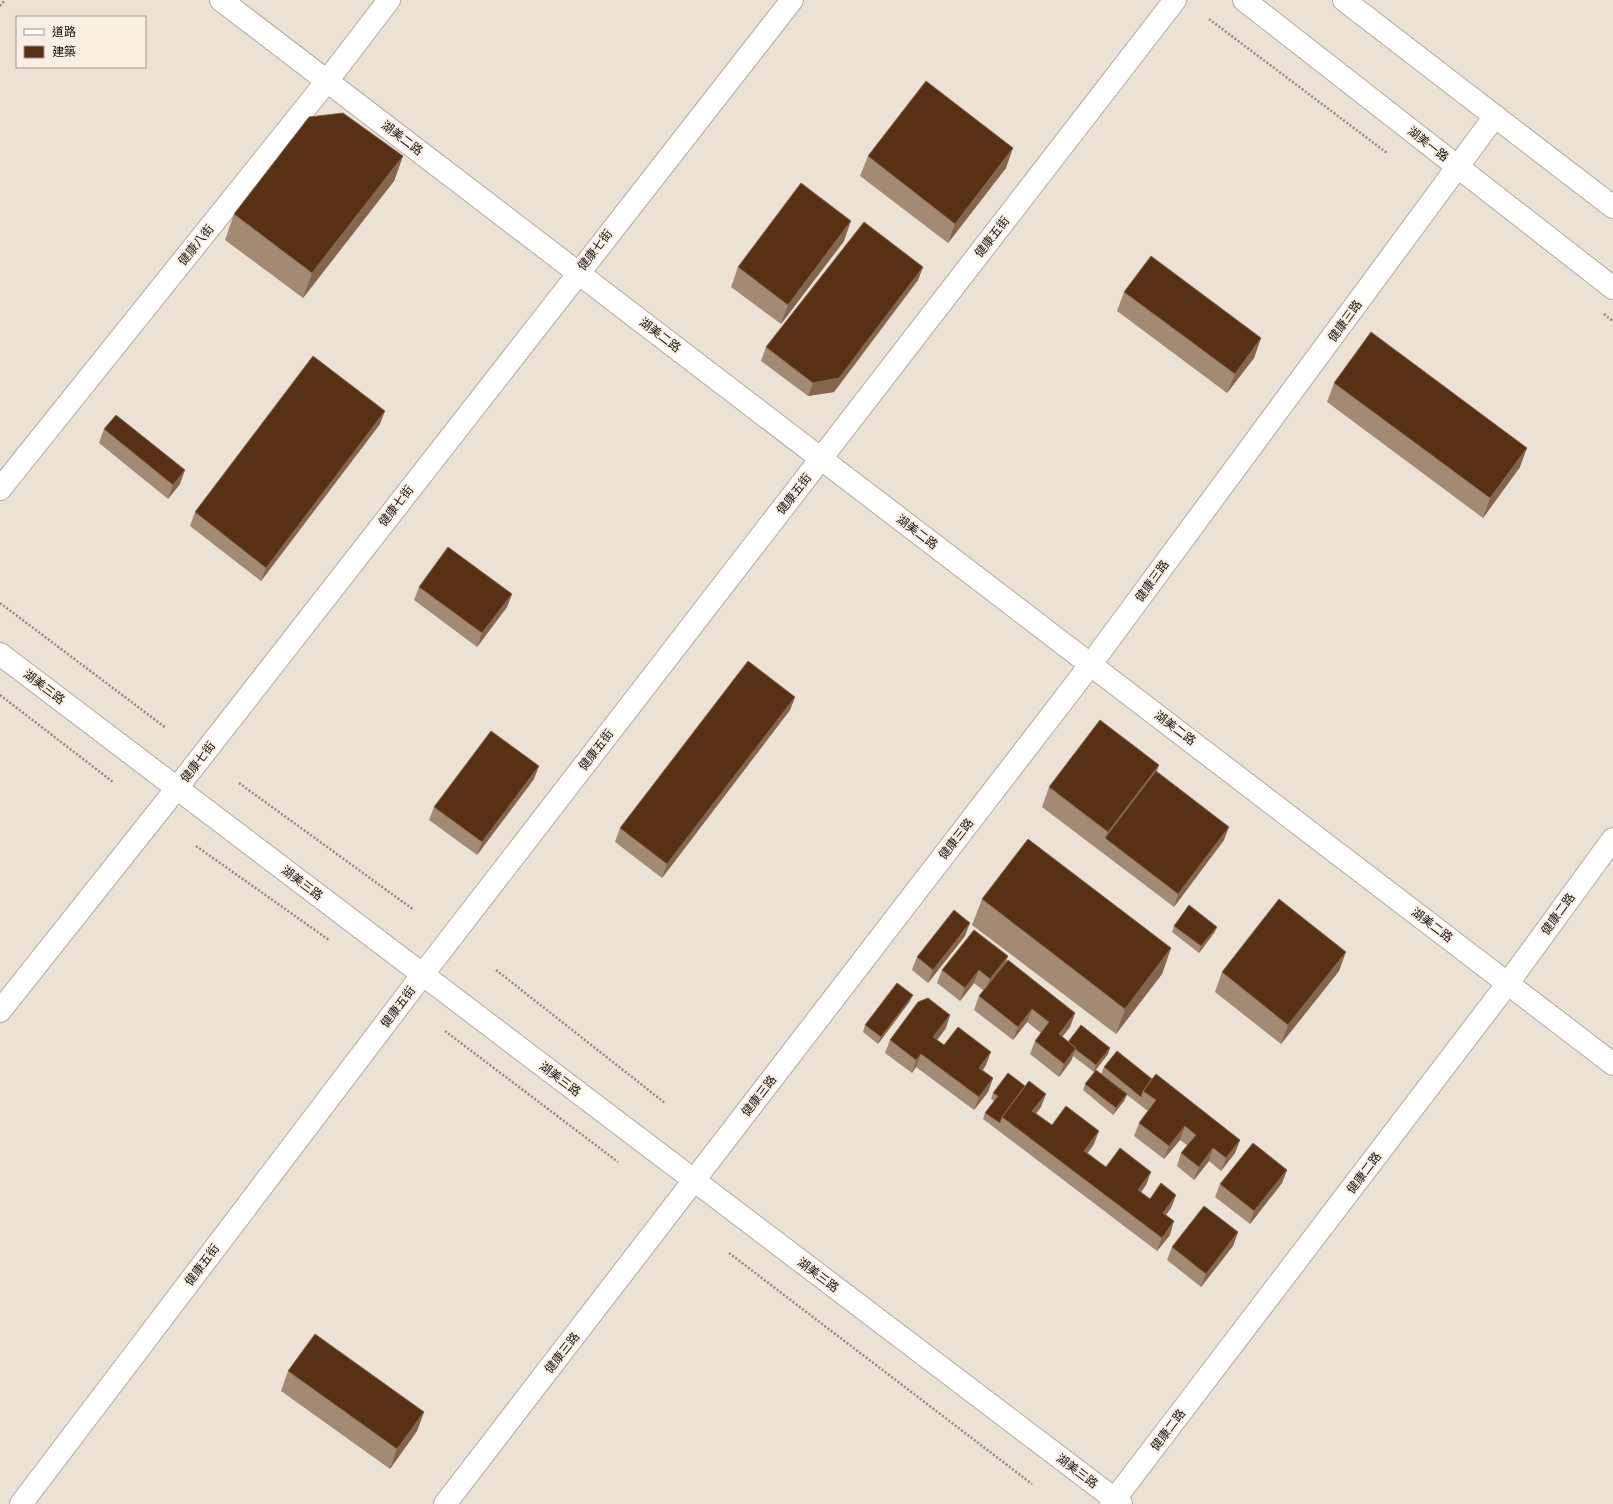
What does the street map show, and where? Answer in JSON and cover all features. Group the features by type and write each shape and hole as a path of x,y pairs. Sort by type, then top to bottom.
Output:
{"street":[{"name":"湖美二路","path":"221,0 1613,1064"},
{"name":"健康八街","path":"0,489 327,81 389,0"},
{"name":"健康七街","path":"0,1011 177,788 578,272 792,0"},
{"name":"健康五街","path":"21,1504 423,974 1175,0"},
{"name":"湖美一路","path":"1244,0 1613,288"},
{"path":"1344,0 1613,207"},
{"name":"健康三路","path":"445,1504 1091,664 1495,116"},
{"name":"湖美三路","path":"0,654 1116,1502"},
{"name":"健康二路","path":"1116,1502 1508,983 1613,839"}],"path":[{"path":"0,6 5,0"},
{"path":"1209,19 1387,153"},
{"path":"0,603 166,728"},
{"path":"0,695 113,782"},
{"path":"239,783 414,910"},
{"path":"196,846 335,945"},
{"path":"496,970 664,1103"},
{"path":"445,1030 618,1162"},
{"path":"729,1253 1032,1484"}],"building":[{"path":"926,81 1013,148 955,224 868,156"},
{"path":"343,113 403,156 312,273 234,214 309,117"},
{"path":"801,183 851,221 788,305 738,267"},
{"path":"864,222 923,267 839,378 813,383 766,347"},
{"path":"1151,256 1261,338 1235,374 1124,292"},
{"path":"1371,332 1527,448 1490,498 1334,383"},
{"path":"313,356 385,411 266,568 195,512"},
{"path":"116,415 185,470 173,485 104,429"},
{"path":"448,547 512,594 482,633 419,587"},
{"path":"748,661 795,697 667,864 620,828"},
{"path":"1100,720 1159,765 1108,832 1049,787"},
{"path":"491,731 539,766 482,842 434,807"},
{"path":"1156,771 1229,827 1178,894 1105,838"},
{"path":"1028,839 1171,948 1125,1009 982,899"},
{"path":"1279,899 1346,952 1288,1025 1222,972"},
{"path":"1189,905 1217,927 1201,946 1174,926"},
{"path":"954,910 970,923 933,970 917,957"},
{"path":"974,930 1008,956 990,979 979,970 965,988 942,970"},
{"path":"1008,960 1075,1013 1059,1034 1076,1048 1064,1064 1035,1041 1049,1022 1032,1009 1018,1027 979,996"},
{"path":"897,983 913,995 881,1037 865,1025"},
{"path":"928,998 950,1015 933,1037 944,1045 958,1027 991,1052 979,1068 993,1078 979,1097 921,1054 916,1060 890,1040 918,1002"},
{"path":"1081,1025 1110,1048 1096,1065 1068,1042"},
{"path":"1117,1051 1152,1079 1143,1091 1141,1097 1104,1067"},
{"path":"1096,1070 1127,1094 1116,1108 1085,1084"},
{"path":"1008,1073 1025,1086 1002,1117 1000,1123 985,1113 998,1096 993,1093"},
{"path":"1156,1074 1240,1140 1226,1158 1213,1148 1199,1167 1181,1153 1196,1135 1185,1126 1169,1146 1139,1123 1156,1100 1143,1091"},
{"path":"1029,1081 1046,1094 1032,1111 1052,1125 1066,1106 1099,1131 1084,1151 1106,1167 1120,1148 1151,1172 1138,1190 1150,1199 1161,1183 1176,1195 1163,1213 1174,1221 1162,1238 1002,1117"},
{"path":"1253,1143 1287,1170 1254,1211 1220,1184"},
{"path":"1204,1206 1238,1232 1206,1274 1172,1247"},
{"path":"315,1334 424,1412 397,1449 288,1371"}]}
